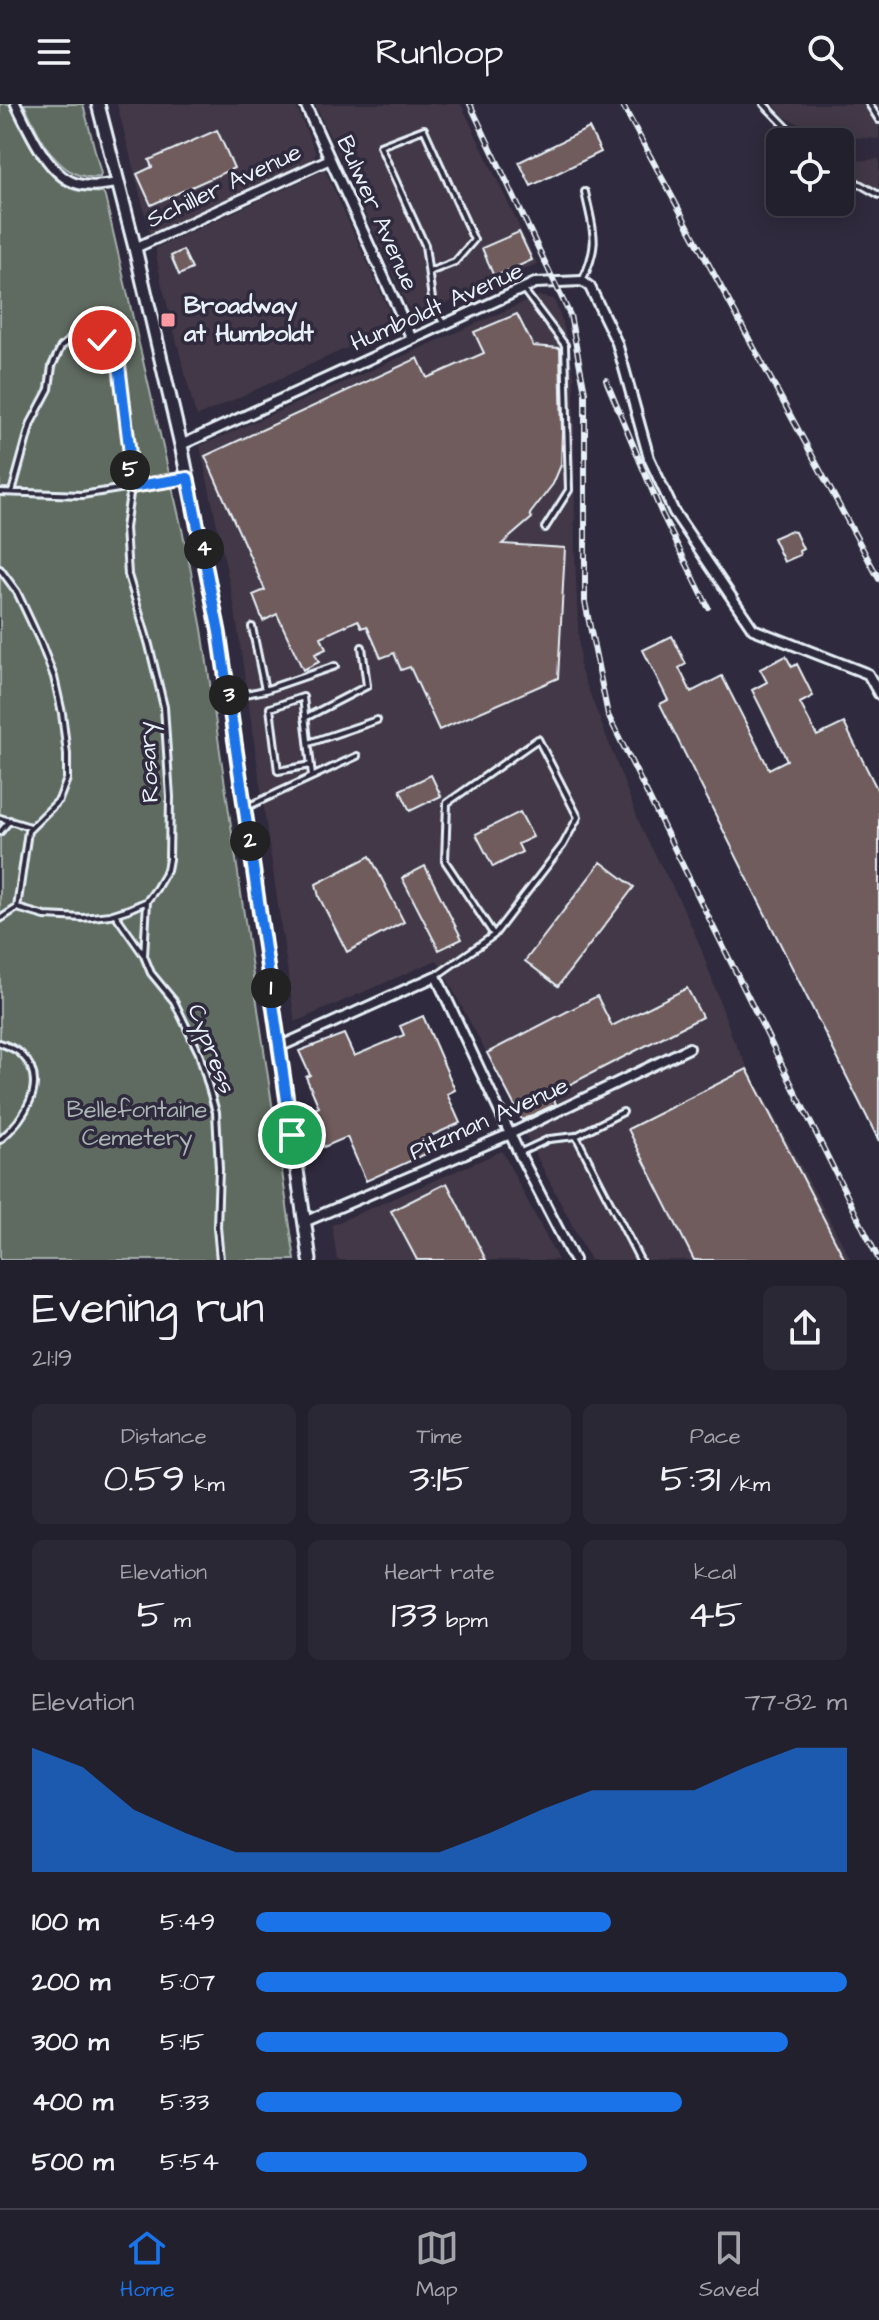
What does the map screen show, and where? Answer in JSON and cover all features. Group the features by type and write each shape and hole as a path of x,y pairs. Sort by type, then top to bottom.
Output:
{"main road":[{"path":"98,104 181,445 219,632 310,1260"}],"street":[{"path":"16,104 49,162 65,179 90,185 118,183"},
{"name":"Bulwer Avenue","path":"305,104 412,339"},
{"name":"Schiller Avenue","path":"135,248 330,159"},
{"path":"582,281 590,287 617,343 649,458 674,512 753,629 868,674 879,694"},
{"name":"Humboldt Avenue","path":"181,445 535,283 582,281"},
{"path":"279,1047 436,976 519,1153 574,1260"},
{"name":"Pitzman Avenue","path":"304,1222 510,1134 689,1048"}],"lane":[{"path":"764,104 787,128"},
{"path":"869,104 879,120"},
{"path":"429,272 455,262 474,240 424,129 380,146 425,245 433,307 444,324"},
{"path":"854,181 879,195"},
{"path":"582,281 589,268 595,243 585,192"},
{"path":"523,289 565,345 569,490 545,528"},
{"name":"Rosary","path":"12,492 31,423 49,389 52,366 61,347 74,336 88,333 102,340 119,365 130,454 131,487 125,528 128,575 164,707 170,797 167,870 147,901"},
{"path":"0,492 82,495 188,478"},
{"path":"0,569 17,592 54,677 67,754 67,779 59,800 28,831 17,908"},
{"path":"252,627 265,690"},
{"path":"305,718 367,686 362,647"},
{"path":"229,698 265,690 335,666"},
{"path":"311,765 278,771 270,708 303,697 309,743 311,765 312,776"},
{"path":"309,743 377,720"},
{"path":"436,976 494,935 563,845 578,817 538,739 447,803 445,861 494,935"},
{"path":"245,808 357,756"},
{"path":"0,818 30,827"},
{"path":"0,832 10,820"},
{"path":"0,919 17,908 45,916 83,918 115,914 147,901 144,956"},
{"name":"Cypress","path":"115,914 144,956 151,973 174,1001 199,1053 216,1112 220,1260"},
{"path":"0,1043 21,1053 33,1071 35,1082 26,1111 17,1126 0,1140"},
{"path":"519,1153 549,1139 576,1136 623,1112"},
{"path":"576,1136 640,1260"}],"shaded area":[{"path":"117,104 295,104 316,153 313,159 150,234"},
{"path":"315,104 461,104 537,264 413,318"},
{"path":"774,104 879,104 879,139 854,137 854,128 807,128 783,116"},
{"path":"879,159 879,200 854,186 854,161"},
{"path":"325,170 391,315 393,327 198,416 162,285 156,248"},
{"path":"538,296 554,299 563,323 574,375 575,557 580,668 643,832 699,943 733,1039 851,1260 590,1260 526,1136 524,1124 437,960 295,1022 234,604 200,446"},
{"path":"502,1151 558,1260 337,1260 332,1225"}],"green space":[{"name":"Bellefontaine Cemetery","path":"0,104 9,104 43,165 62,184 80,191 103,193 105,197 187,551 202,629 295,1260 0,1260"},
{"path":"24,104 83,104 100,177 85,177 61,165 44,142"}],"building":[{"path":"589,128 601,152 531,186 519,162"},
{"path":"217,130 234,168 151,205 137,174 152,167 149,160"},
{"path":"519,232 532,260 494,277 482,248"},
{"path":"183,250 192,269 179,275 171,256"},
{"path":"517,314 533,346 560,348 561,465 553,484 530,514 532,518 502,544 565,548 558,678 439,730 410,667 401,670 394,653 381,658 367,626 362,628 358,620 321,637 326,649 315,654 319,662 303,670 277,614 263,621 253,595 265,590 205,456 418,358 427,378 484,353 474,332"},
{"path":"789,531 795,532 803,549 799,551 800,555 784,562 773,538"},
{"path":"672,636 686,664 679,668 691,692 722,676 769,769 787,760 752,690 767,682 760,669 786,656 792,667 797,664 813,696 800,703 817,736 844,723 879,793 879,1141 660,704 668,700 643,650"},
{"path":"431,775 441,796 410,811 400,790"},
{"path":"520,812 533,837 518,844 522,852 493,867 476,834"},
{"path":"370,856 404,922 347,952 319,897 316,884"},
{"path":"601,862 634,887 558,986 525,961"},
{"path":"425,866 462,939 439,950 402,878"},
{"path":"687,988 702,1017 551,1094 556,1104 522,1120 487,1053 597,996 612,1026"},
{"path":"423,1016 455,1090 447,1094 460,1123 424,1139 430,1152 366,1181 347,1137 324,1147 309,1112 319,1107 299,1051 344,1034 354,1056 404,1035 400,1026"},
{"path":"747,1069 845,1260 694,1260 628,1129"},
{"path":"447,1183 486,1260 417,1260 391,1211"}],"railway":[{"path":"470,104 570,315 585,392 585,602 608,715 879,1260"},
{"path":"622,104 879,579"},
{"path":"606,380 662,514 708,607"}],"place":[{"name":"Broadway at Humboldt","path":"168,320"}],"route":[{"path":"102,340 119,365 131,487 188,478 219,632 292,1135"}]}
